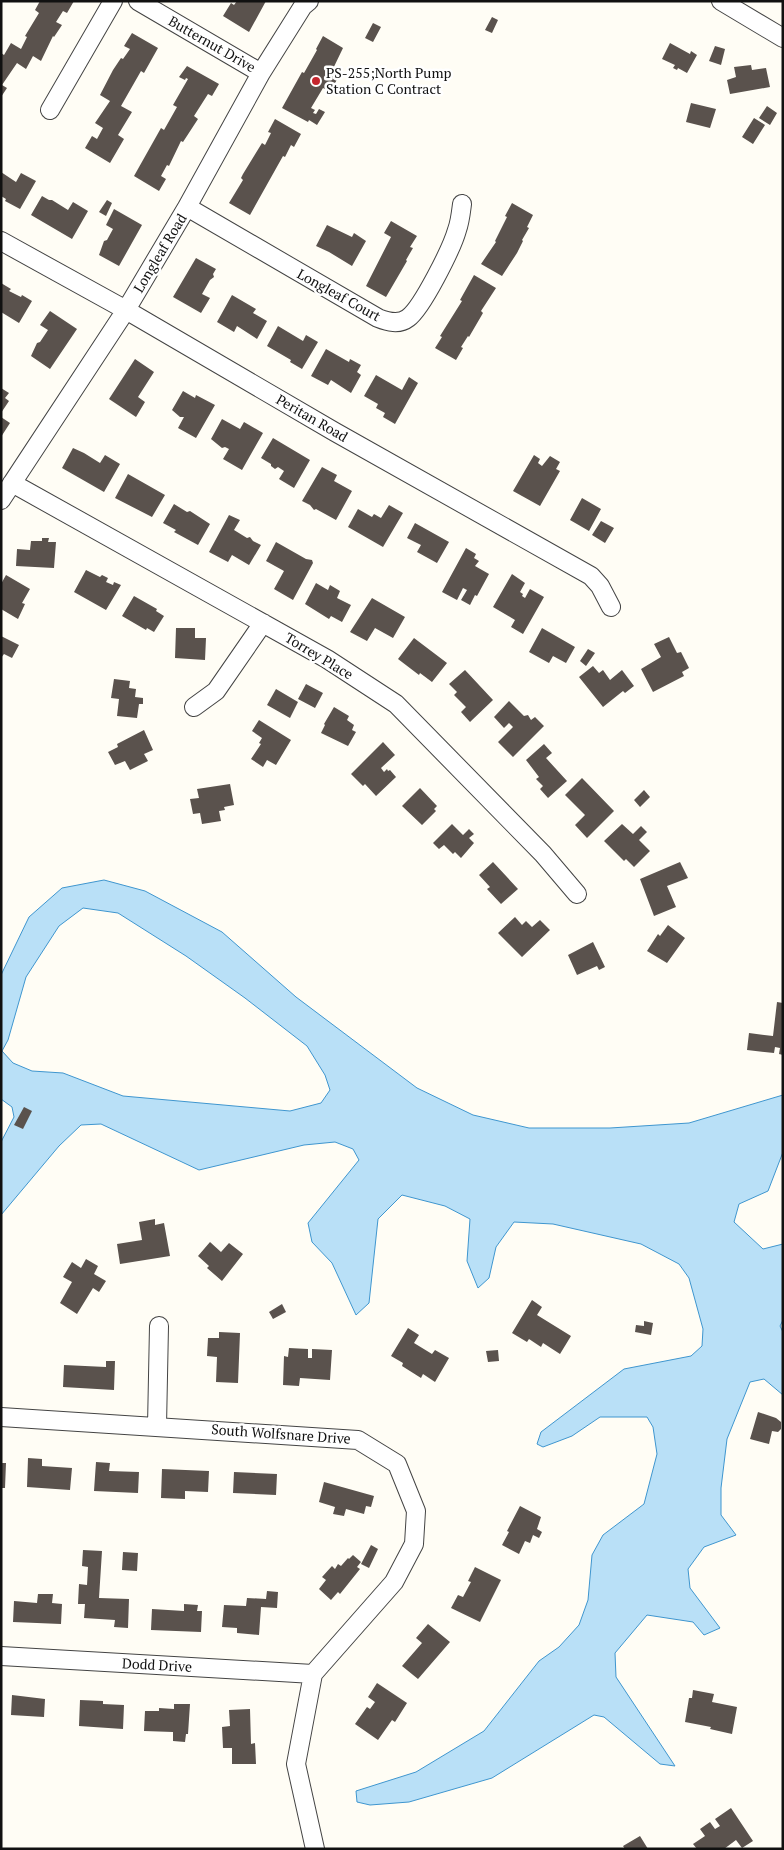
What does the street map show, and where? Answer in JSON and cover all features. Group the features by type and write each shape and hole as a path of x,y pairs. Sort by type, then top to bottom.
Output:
{"street":[{"path":"50,110 113,1"},
{"name":"Butternut Drive","path":"138,1 261,73"},
{"name":"Longleaf Road","path":"1,500 126,310 187,207 261,73 303,6 309,1"},
{"path":"721,1 783,38"},
{"name":"Longleaf Court","path":"187,207 378,318 388,322 398,322 407,319 414,313 432,282 453,243 462,204"},
{"name":"Peritan Road","path":"1,241 126,310 335,432 591,576 600,586 611,607"},
{"name":"Torrey Place","path":"12,483 327,659 396,704 543,854 577,894"},
{"path":"194,707 216,691 263,623"},
{"path":"157,1426 159,1326"},
{"name":"South Wolfsnare Drive","path":"1,1416 358,1440 397,1464 416,1511 414,1544 394,1582 314,1674 296,1764 315,1849"},
{"name":"Dodd Drive","path":"1,1656 314,1674"}],"water":[{"path":"104,880 145,891 222,932 296,997 417,1088 473,1115 529,1128 610,1128 689,1123 783,1095 783,1152 768,1191 739,1204 734,1222 763,1249 783,1244 783,1320 780,1326 783,1332 783,1395 764,1379 750,1382 727,1439 721,1488 721,1515 736,1535 704,1547 688,1569 690,1588 720,1628 704,1635 693,1622 647,1615 615,1653 616,1677 675,1766 660,1764 604,1717 594,1715 492,1778 409,1802 370,1805 357,1802 356,1791 416,1772 484,1731 539,1661 559,1647 579,1625 588,1600 592,1555 603,1535 644,1504 657,1454 653,1427 647,1417 600,1417 572,1436 543,1447 537,1444 541,1432 624,1369 691,1356 702,1346 703,1329 689,1278 679,1264 641,1244 553,1224 514,1222 496,1247 489,1278 478,1288 467,1261 470,1219 445,1206 402,1195 378,1219 369,1303 356,1315 332,1263 312,1242 308,1223 359,1160 353,1149 335,1142 304,1145 199,1170 101,1124 81,1125 59,1146 1,1215 1,1142 14,1117 12,1107 1,1099 1,975 29,917 62,888","holes":["83,908 118,913 186,956 245,998 307,1046 325,1075 330,1090 321,1103 290,1111 123,1096 63,1073 32,1071 13,1063 2,1051 8,1040 26,977 59,926"]}],"building":[{"path":"40,1 74,1 67,13 63,11 56,22 62,25 53,36 41,61 33,56 26,69 17,63 2,85 7,88 1,97 1,53 4,55 11,43 21,49 27,37 25,36 39,13 35,10"},
{"path":"237,1 266,1 249,32 223,16 231,3 234,5"},
{"path":"492,17 498,20 492,33 485,30"},
{"path":"373,23 381,27 373,42 365,38"},
{"path":"132,33 158,48 144,73 141,71 121,106 132,112 118,135 124,139 110,163 85,148 92,136 97,139 103,128 95,123 110,101 100,95 113,70 130,49 124,46"},
{"name":"PS-255;North Pump Station C Contract","path":"323,36 343,48 330,75 337,79 331,92 323,88 311,108 315,110 313,113 316,114 319,109 325,112 317,125 282,108 302,72 304,73"},
{"path":"670,43 690,54 691,51 697,55 687,73 678,68 677,70 673,68 675,65 662,59"},
{"path":"715,46 725,49 721,65 709,61"},
{"path":"751,65 752,70 766,68 770,87 730,94 727,80 736,77 734,67"},
{"path":"187,66 219,84 212,96 208,94 194,116 198,119 183,142 181,141 169,166 167,165 161,176 166,179 159,191 134,176 161,128 164,130 177,107 173,105 188,79 186,78 185,80 179,77"},
{"path":"691,103 716,109 710,128 686,122"},
{"path":"767,106 777,113 770,125 759,118"},
{"path":"754,118 765,125 753,144 742,137"},
{"path":"275,119 301,134 294,147 291,145 285,157 283,156 250,215 229,203 243,180 241,178 243,174 262,143 265,145 271,133 268,132"},
{"path":"1,172 16,182 21,173 36,181 20,209 5,201 6,199 1,196"},
{"path":"42,196 68,210 73,202 88,211 72,239 31,215"},
{"path":"107,200 112,203 106,216 99,212"},
{"path":"512,203 533,215 517,253 502,276 481,264 496,242 507,217 505,216"},
{"path":"114,209 142,225 119,266 99,255 104,241 107,240 113,229 106,225"},
{"path":"391,221 417,236 410,247 413,248 407,261 386,297 366,286 391,237 384,233"},
{"path":"327,225 352,237 354,233 366,241 352,266 316,246"},
{"path":"196,258 216,269 213,274 214,277 210,280 202,294 210,298 201,313 173,297"},
{"path":"474,275 496,288 481,311 483,313 469,337 461,347 463,348 456,360 435,348 442,337 440,336 462,301 460,300"},
{"path":"1,283 11,289 9,291 21,297 22,295 32,301 19,323 1,312"},
{"path":"232,295 256,309 253,313 267,321 257,339 237,326 234,332 217,322"},
{"path":"50,311 77,329 50,369 31,356 37,343 40,342 48,330 40,325"},
{"path":"278,326 303,341 306,335 318,342 302,369 267,346"},
{"path":"326,349 349,362 350,359 361,365 357,372 361,375 351,393 331,380 328,385 311,376"},
{"path":"135,359 154,372 138,397 145,402 136,417 109,399"},
{"path":"376,375 402,390 409,377 418,383 395,424 383,417 385,413 376,408 378,404 364,396"},
{"path":"1,388 9,393 5,398 9,401 1,413"},
{"path":"183,391 195,398 196,395 215,405 196,438 178,428 184,417 180,417 172,410"},
{"path":"1,417 10,423 1,437"},
{"path":"222,419 240,429 244,422 263,433 242,470 223,459 229,449 222,448 211,439"},
{"path":"273,438 310,460 294,488 279,479 284,471 278,467 275,469 261,458"},
{"path":"73,448 100,463 105,455 120,464 104,492 62,468"},
{"path":"534,455 540,459 538,463 542,466 550,456 560,462 556,469 560,471 540,506 513,491"},
{"path":"322,467 337,475 334,481 352,491 336,520 316,509 314,510 310,505 302,501"},
{"path":"128,474 165,495 152,517 115,498"},
{"path":"582,498 601,509 589,531 570,520"},
{"path":"174,504 187,512 190,511 210,524 198,545 174,532 176,530 163,523"},
{"path":"389,505 403,513 383,547 348,527 358,509 372,517 374,514 381,518"},
{"path":"229,515 240,520 234,530 247,538 250,537 261,545 249,565 232,555 228,562 209,552"},
{"path":"601,521 614,528 605,543 592,535"},
{"path":"415,523 449,542 437,563 417,552 421,545 407,538"},
{"path":"42,538 49,538 48,542 56,542 54,568 16,566 17,549 30,550 31,541 42,541"},
{"path":"276,542 306,559 312,560 313,563 293,600 274,589 284,571 266,561"},
{"path":"466,548 476,554 474,558 479,561 475,566 489,574 470,605 461,600 467,590 463,588 457,600 442,592"},
{"path":"86,570 100,577 102,575 108,578 106,582 113,585 114,582 121,585 106,610 74,592"},
{"path":"512,574 525,583 520,592 523,594 522,596 525,598 530,589 544,597 523,634 511,627 515,620 493,607"},
{"path":"6,575 30,589 22,603 25,604 18,619 1,609 1,584"},
{"path":"316,583 328,590 330,585 340,591 337,598 351,605 342,622 331,616 329,619 305,604"},
{"path":"134,596 157,609 156,611 164,616 154,632 147,628 146,630 122,616"},
{"path":"372,598 405,617 393,638 375,628 367,641 350,632"},
{"path":"176,628 195,628 195,638 206,638 205,660 175,658"},
{"path":"542,628 575,647 566,663 553,656 549,663 529,652"},
{"path":"1,636 19,645 12,658 4,654 1,658"},
{"path":"669,637 677,653 681,652 689,668 682,672 684,676 653,692 641,669 661,657 654,644"},
{"path":"414,638 447,663 432,682 398,659"},
{"path":"588,649 595,653 586,666 580,661"},
{"path":"593,666 599,673 603,670 610,680 622,670 634,686 625,693 623,691 603,707 579,677"},
{"path":"465,670 493,700 470,722 461,712 466,707 454,695 457,692 449,684"},
{"path":"114,679 130,681 129,688 136,689 135,697 143,698 143,704 139,704 137,718 117,716 119,699 111,698"},
{"path":"306,684 323,693 315,708 298,699"},
{"path":"276,689 298,702 290,718 267,705"},
{"path":"509,701 524,716 528,715 531,720 535,717 544,726 513,757 498,742 513,727 509,723 504,728 494,717"},
{"path":"334,707 349,716 347,720 354,725 352,730 356,732 348,746 321,733"},
{"path":"259,720 291,740 276,765 267,760 263,767 251,759 261,744 259,743 262,738 252,731"},
{"path":"144,730 153,750 144,754 148,761 130,770 125,761 115,765 108,752 118,747 117,744"},
{"path":"383,742 395,755 381,768 384,772 387,769 388,771 390,770 396,777 376,796 365,784 363,786 351,774"},
{"path":"544,744 552,753 546,758 567,781 548,798 540,789 543,786 536,779 539,777 526,760"},
{"path":"582,778 614,811 587,838 575,825 585,815 565,795"},
{"path":"230,784 234,805 224,807 225,810 219,811 221,821 202,824 200,813 193,814 190,799 199,798 197,789"},
{"path":"420,788 437,806 434,809 436,811 422,825 402,806"},
{"path":"644,790 650,797 640,807 634,800"},
{"path":"452,824 463,835 469,829 474,834 469,838 474,843 461,858 455,852 453,854 444,845 439,849 433,843"},
{"path":"622,824 633,834 641,826 647,832 639,840 650,851 634,867 626,859 624,861 604,841"},
{"path":"493,862 518,889 501,904 487,889 490,887 479,875"},
{"path":"680,862 688,878 667,886 676,907 654,916 640,879"},
{"path":"515,917 522,925 526,921 532,927 540,920 550,930 522,957 498,933"},
{"path":"668,925 685,938 667,963 647,951 658,934 660,936"},
{"path":"593,942 605,967 599,970 597,966 577,975 568,955"},
{"path":"777,1002 783,1003 783,1055 779,1054 780,1048 775,1047 774,1053 747,1050 749,1033 773,1036"},
{"path":"24,1107 32,1111 23,1129 14,1125"},
{"path":"155,1219 155,1225 164,1223 170,1256 120,1264 117,1244 142,1240 139,1222"},
{"path":"210,1242 221,1252 229,1243 243,1254 222,1281 207,1268 209,1266 198,1256"},
{"path":"86,1259 98,1266 94,1274 106,1281 99,1292 93,1288 77,1314 60,1303 72,1282 63,1277 72,1262 81,1268"},
{"path":"532,1300 542,1307 537,1315 571,1336 560,1354 543,1343 541,1347 529,1339 527,1342 512,1333"},
{"path":"282,1304 286,1312 273,1319 269,1312"},
{"path":"644,1321 653,1323 651,1335 635,1332 636,1325 644,1326"},
{"path":"408,1328 419,1335 414,1343 432,1354 435,1350 449,1358 435,1382 423,1374 421,1378 402,1366 403,1363 391,1356"},
{"path":"219,1332 240,1333 238,1383 216,1382 217,1357 207,1356 208,1338 219,1338"},
{"path":"289,1348 308,1349 308,1358 312,1358 312,1349 332,1350 330,1380 300,1378 299,1386 283,1385 284,1356 288,1357"},
{"path":"498,1350 499,1361 488,1362 486,1351"},
{"path":"106,1361 115,1361 114,1390 63,1387 64,1365 106,1367"},
{"path":"758,1412 776,1418 781,1422 781,1429 778,1432 772,1431 769,1444 750,1439"},
{"path":"28,1458 42,1459 42,1466 72,1468 70,1490 27,1487"},
{"path":"96,1462 110,1463 109,1471 139,1472 138,1493 94,1491"},
{"path":"1,1463 6,1463 5,1488 1,1488"},
{"path":"162,1469 209,1471 208,1492 185,1491 185,1499 161,1498"},
{"path":"234,1472 277,1474 276,1495 233,1493"},
{"path":"324,1482 374,1496 371,1507 366,1506 364,1514 346,1509 344,1516 333,1514 335,1507 319,1502"},
{"path":"520,1506 541,1517 537,1529 542,1532 539,1538 533,1535 530,1543 525,1541 519,1554 502,1545"},
{"path":"371,1545 378,1549 369,1568 361,1564"},
{"path":"83,1550 102,1551 99,1598 129,1599 128,1628 114,1627 115,1620 84,1618 85,1604 78,1604 79,1584 87,1585 88,1567 82,1566"},
{"path":"123,1552 138,1553 137,1571 122,1570"},
{"path":"353,1555 361,1562 357,1567 360,1569 340,1594 338,1592 331,1600 319,1589 326,1580 322,1577 332,1566 335,1569 338,1564 341,1566"},
{"path":"475,1567 501,1580 480,1622 451,1608 458,1595 463,1597 471,1582 468,1581"},
{"path":"267,1591 278,1592 277,1608 261,1607 259,1635 237,1633 237,1628 222,1627 224,1605 246,1606 247,1598 266,1599"},
{"path":"38,1594 53,1594 52,1603 62,1604 61,1624 13,1622 14,1601 37,1603"},
{"path":"184,1604 198,1605 197,1611 202,1611 201,1632 151,1630 152,1609 184,1611"},
{"path":"428,1624 450,1642 418,1679 402,1666 422,1643 416,1638"},
{"path":"377,1683 407,1703 395,1722 392,1720 378,1740 355,1724 367,1707 370,1709 375,1702 368,1697"},
{"path":"693,1690 714,1694 712,1702 737,1707 732,1734 710,1729 711,1727 685,1722 689,1698 692,1698"},
{"path":"12,1695 45,1699 44,1717 11,1715"},
{"path":"80,1700 103,1701 103,1704 124,1705 123,1729 79,1726"},
{"path":"174,1704 190,1704 188,1734 186,1734 185,1742 173,1741 173,1732 144,1731 145,1711 159,1711 159,1708 174,1709"},
{"path":"250,1709 251,1744 255,1743 256,1764 232,1764 232,1748 223,1748 222,1727 230,1726 229,1710"},
{"path":"731,1808 753,1841 742,1848 736,1840 724,1849 697,1849 693,1844 705,1836 700,1829 710,1822 715,1829 720,1826 715,1819"},
{"path":"640,1836 648,1849 625,1849 623,1846"}],"place":[{"name":"PS-255;North Pump Station C Contract","path":"316,81"}]}
